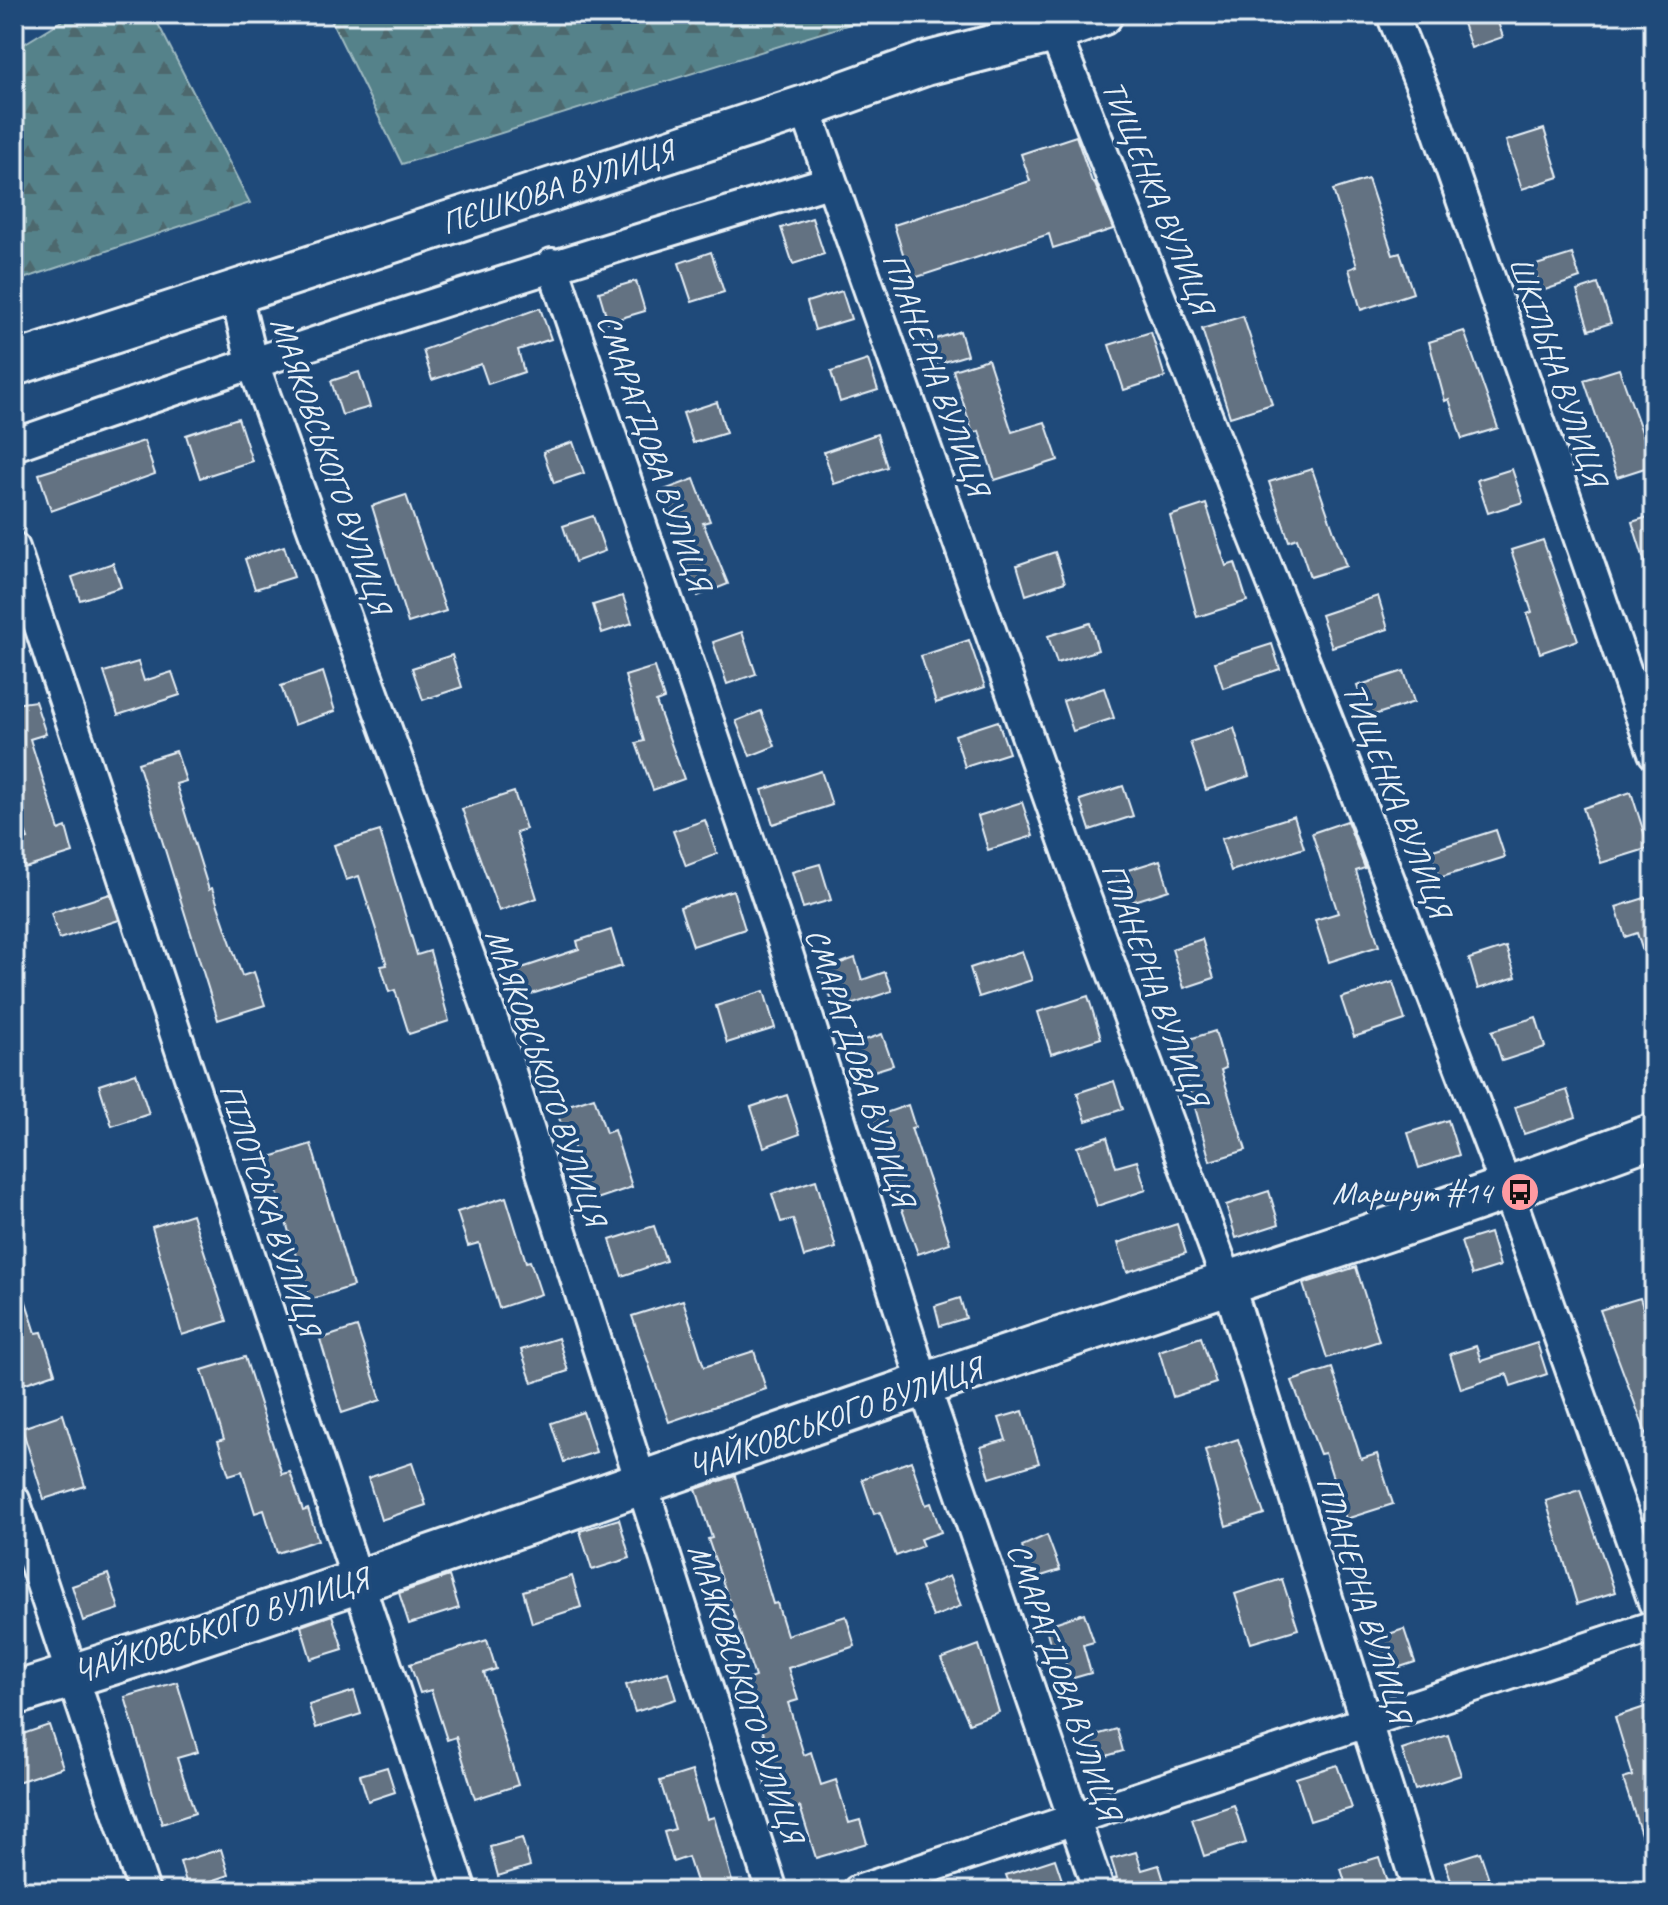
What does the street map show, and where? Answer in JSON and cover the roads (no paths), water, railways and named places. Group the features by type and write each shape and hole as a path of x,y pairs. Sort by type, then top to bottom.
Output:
{"street":[{"name":"ПЄШКОВА ВУЛИЦЯ","path":"14,364 805,107 925,64 1054,31 1101,14"},
{"name":"ШКІЛЬНА ВУЛИЦЯ","path":"1392,14 1429,104 1654,753"},
{"name":"ТИЩЕНКА ВУЛИЦЯ","path":"1054,31 1349,775 1507,1189 1654,1602"},
{"name":"ПЛАНЕРНА ВУЛИЦЯ","path":"805,107 1067,850 1228,1283 1419,1891"},
{"path":"14,445 252,361 552,264 829,182"},
{"name":"СМАРАГДОВА ВУЛИЦЯ","path":"552,264 786,950 924,1385 1099,1891"},
{"name":"МАЯКОВСЬКОГО ВУЛИЦЯ","path":"235,291 252,361 503,1050 772,1891"},
{"name":"ПІЛОТСЬКА ВУЛИЦЯ","path":"14,548 461,1891"},
{"name":"ЧАЙКОВСЬКОГО ВУЛИЦЯ","path":"14,1694 641,1486 924,1385 1507,1189 1654,1135"},
{"path":"14,1500 144,1891"},
{"path":"858,1891 1654,1626"}],"place":[{"name":"Маршрут #14","path":"1520,1192"}]}
